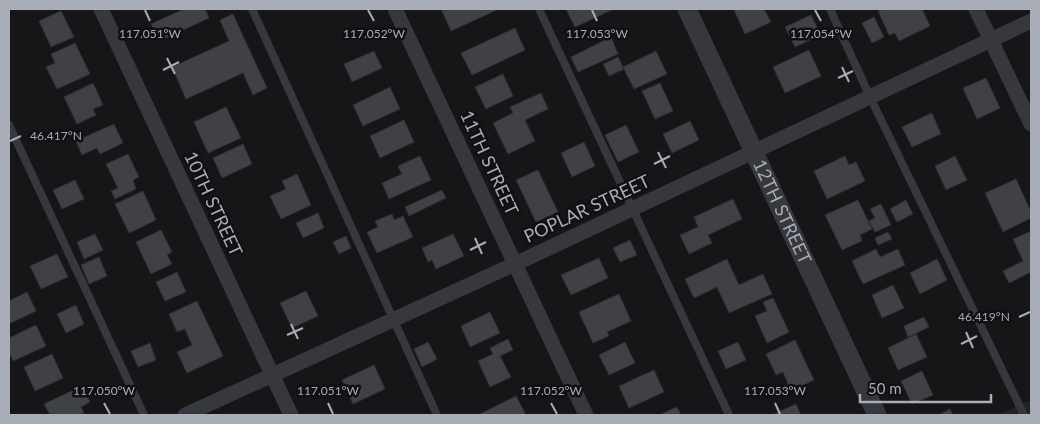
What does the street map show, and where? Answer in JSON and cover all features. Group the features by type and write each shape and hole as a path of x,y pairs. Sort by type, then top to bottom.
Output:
{"street":[{"name":"10TH STREET","path":"101,9 291,415"},
{"name":"11TH STREET","path":"395,9 586,415"},
{"name":"12TH STREET","path":"687,9 877,415"},
{"path":"976,9 1031,124"},
{"name":"POPLAR STREET","path":"185,415 515,264 1031,21"}],"lane":[{"path":"252,9 392,320 437,415"},
{"path":"540,9 729,415"},
{"path":"830,9 870,97 1024,415"},
{"path":"9,124 144,415"}],"shaded area":[{"path":"1031,400 1031,415 997,415"}],"building":[{"path":"184,9 205,9 209,18 159,41 151,24"},
{"path":"441,9 499,9 451,31"},
{"path":"566,9 614,9 575,27"},
{"path":"764,9 771,22 745,34 734,10"},
{"path":"883,9 922,9 930,26 899,41 895,33 889,35 878,11"},
{"path":"61,11 74,37 51,47 39,21"},
{"path":"233,14 267,88 253,95 243,73 186,99 172,67 229,41 220,20"},
{"path":"811,15 821,35 795,47 785,27"},
{"path":"874,17 884,37 872,43 862,23"},
{"path":"515,28 525,50 472,75 461,53"},
{"path":"611,37 618,54 578,72 571,57"},
{"path":"75,43 90,74 57,89 46,67 55,63 51,54"},
{"path":"809,50 821,76 785,93 773,67"},
{"path":"374,51 382,68 352,82 344,64"},
{"path":"656,51 667,74 634,89 623,67"},
{"path":"618,57 624,69 609,76 603,64"},
{"path":"503,74 513,96 486,109 475,87"},
{"path":"986,78 1000,108 977,119 963,88"},
{"path":"93,83 103,105 93,109 96,115 77,124 64,97"},
{"path":"660,83 673,111 655,119 642,91"},
{"path":"390,87 400,109 363,126 353,105"},
{"path":"541,93 548,109 525,120 535,141 508,154 493,123 513,113 510,107"},
{"path":"226,107 241,138 208,153 194,122"},
{"path":"932,113 941,134 912,147 902,127"},
{"path":"404,120 414,142 380,158 370,136"},
{"path":"690,121 699,140 672,153 663,134"},
{"path":"114,124 123,143 100,154 97,148 82,155 76,141"},
{"path":"626,125 639,152 618,162 605,135"},
{"path":"584,142 595,166 572,177 561,153"},
{"path":"243,144 252,164 222,178 213,158"},
{"path":"128,154 139,177 133,180 136,189 115,199 111,191 118,188 106,164"},
{"path":"420,156 431,180 389,199 382,183 402,174 398,166"},
{"path":"845,156 849,165 856,162 865,181 827,199 814,171"},
{"path":"955,156 967,180 946,190 935,166"},
{"path":"538,170 558,212 536,222 516,180"},
{"path":"297,174 311,205 281,219 270,196 286,189 282,181"},
{"path":"1016,179 1031,212 1031,218 1003,232 985,193"},
{"path":"75,180 84,199 62,209 53,190"},
{"path":"442,190 446,198 409,216 405,207"},
{"path":"143,191 156,220 129,233 115,204"},
{"path":"733,199 742,219 708,235 712,243 689,254 680,235 698,227 694,217"},
{"path":"858,200 872,229 860,235 862,241 842,250 825,215"},
{"path":"906,200 913,214 897,222 890,209"},
{"path":"881,204 891,225 875,232 869,221 875,218 870,209"},
{"path":"318,213 324,228 303,238 296,223"},
{"path":"392,214 394,220 403,216 413,237 377,253 367,232 378,227 375,221"},
{"path":"161,230 172,252 167,255 172,264 151,274 136,242"},
{"path":"1031,231 1031,272 1009,283 1003,271 1023,261 1013,239"},
{"path":"888,232 892,239 878,245 875,238"},
{"path":"95,234 103,250 84,259 77,242"},
{"path":"453,234 464,256 436,269 432,260 428,262 422,248"},
{"path":"346,236 351,248 339,254 333,242"},
{"path":"630,240 637,255 620,262 613,248"},
{"path":"876,249 880,257 898,249 905,265 863,284 852,261"},
{"path":"57,254 68,277 41,289 30,266"},
{"path":"99,257 107,276 89,284 81,265"},
{"path":"599,258 608,278 571,295 561,275"},
{"path":"727,259 739,285 763,274 772,294 729,313 717,287 694,298 685,279"},
{"path":"937,259 947,280 920,294 910,273"},
{"path":"177,272 186,292 165,301 156,282"},
{"path":"893,285 904,308 882,318 872,295"},
{"path":"306,291 318,316 292,328 280,303"},
{"path":"27,292 36,311 9,324 9,301"},
{"path":"619,294 631,321 607,332 609,336 593,343 579,312"},
{"path":"773,298 789,332 767,343 755,316 767,311 763,302"},
{"path":"197,301 223,356 187,373 177,352 192,345 185,329 177,332 169,314"},
{"path":"76,305 84,324 66,333 57,314"},
{"path":"490,312 500,333 470,347 461,326"},
{"path":"924,317 929,327 908,337 904,326"},
{"path":"36,325 46,346 13,361 9,352 9,338"},
{"path":"916,334 927,357 898,370 888,348"},
{"path":"508,339 513,350 500,356 511,377 490,387 478,361 493,354 490,348"},
{"path":"795,340 814,380 791,391 783,372 776,375 766,354"},
{"path":"428,342 437,359 422,367 414,349"},
{"path":"625,342 635,363 609,375 599,355"},
{"path":"738,342 746,360 726,369 718,351"},
{"path":"150,343 156,360 138,367 131,351"},
{"path":"52,354 63,378 35,391 24,367"},
{"path":"374,365 385,389 353,404 342,380"},
{"path":"654,370 664,392 629,408 619,386"},
{"path":"922,371 933,395 912,404 901,381"},
{"path":"82,386 90,402 81,407 84,413 79,415 50,415 44,404"},
{"path":"516,396 526,415 478,415"},
{"path":"796,404 801,415 772,415"},
{"path":"677,407 681,415 659,415"},
{"path":"950,409 953,415 938,415"}]}
